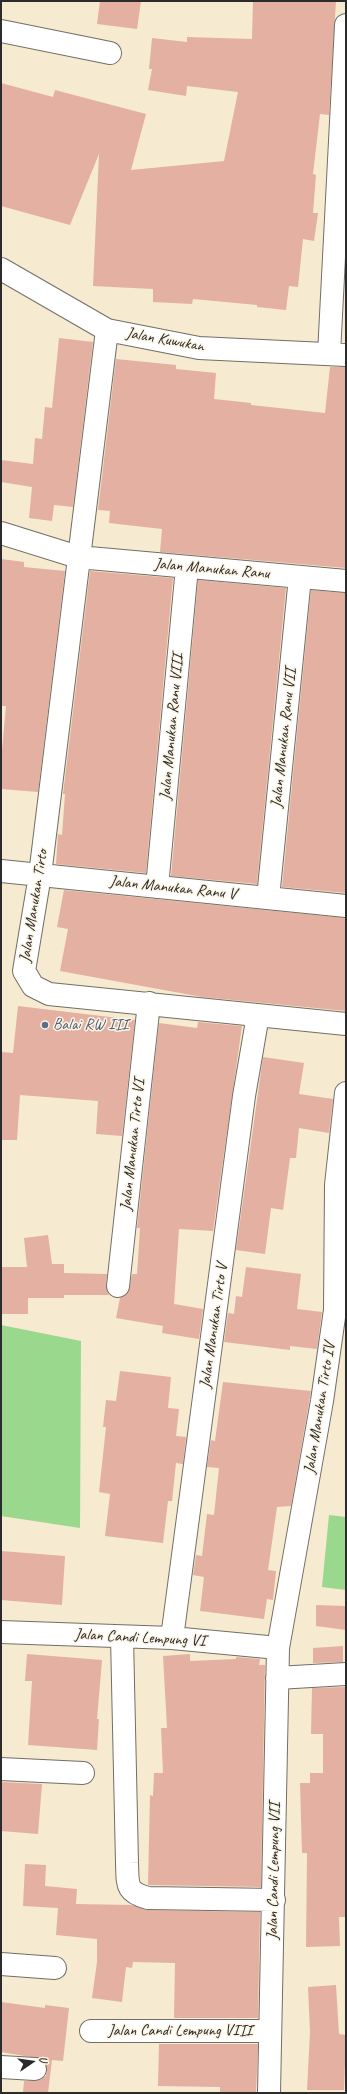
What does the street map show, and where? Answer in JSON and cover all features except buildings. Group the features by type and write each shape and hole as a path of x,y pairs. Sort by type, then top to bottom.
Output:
{"street":[{"path":"338,354 346,25"},
{"path":"1,31 110,53"},
{"name":"Jalan Kuwukan","path":"1,269 107,330 199,348 338,354"},
{"name":"Jalan Manukan Tirto","path":"107,330 40,875 24,971 33,986 49,994 346,1024"},
{"name":"Jalan Manukan Ranu","path":"1,533 78,557 346,581"},
{"name":"Jalan Manukan Ranu VIII","path":"157,887 187,567"},
{"name":"Jalan Manukan Ranu VII","path":"268,898 300,577"},
{"name":"Jalan Manukan Ranu V","path":"1,871 346,906"},
{"name":"Jalan Manukan Tirto VI","path":"118,1286 149,1003"},
{"name":"Jalan Manukan Tirto V","path":"172,1638 244,1096 258,1015"},
{"name":"Jalan Manukan Tirto IV","path":"278,1648 322,1402 335,1310 336,1185 346,1093"},
{"name":"Jalan Candi Lempung VI","path":"1,1632 172,1638 278,1648"},
{"path":"122,1637 128,1878 130,1888 135,1894 148,1898 274,1900"},
{"name":"Jalan Candi Lempung VII","path":"269,2093 278,1648"},
{"path":"277,1678 346,1674"},
{"path":"1,1769 83,1773"},
{"path":"1,1964 55,1968"},
{"name":"Jalan Candi Lempung VIII","path":"91,2031 270,2031"},
{"path":"1,2067 35,2069"}],"green space":[{"path":"1,1325 81,1341 80,1528 1,1516"},
{"path":"329,1515 346,1517 346,1590 322,1587"}],"place":[{"name":"Balai RW III","path":"45,1025"}]}
